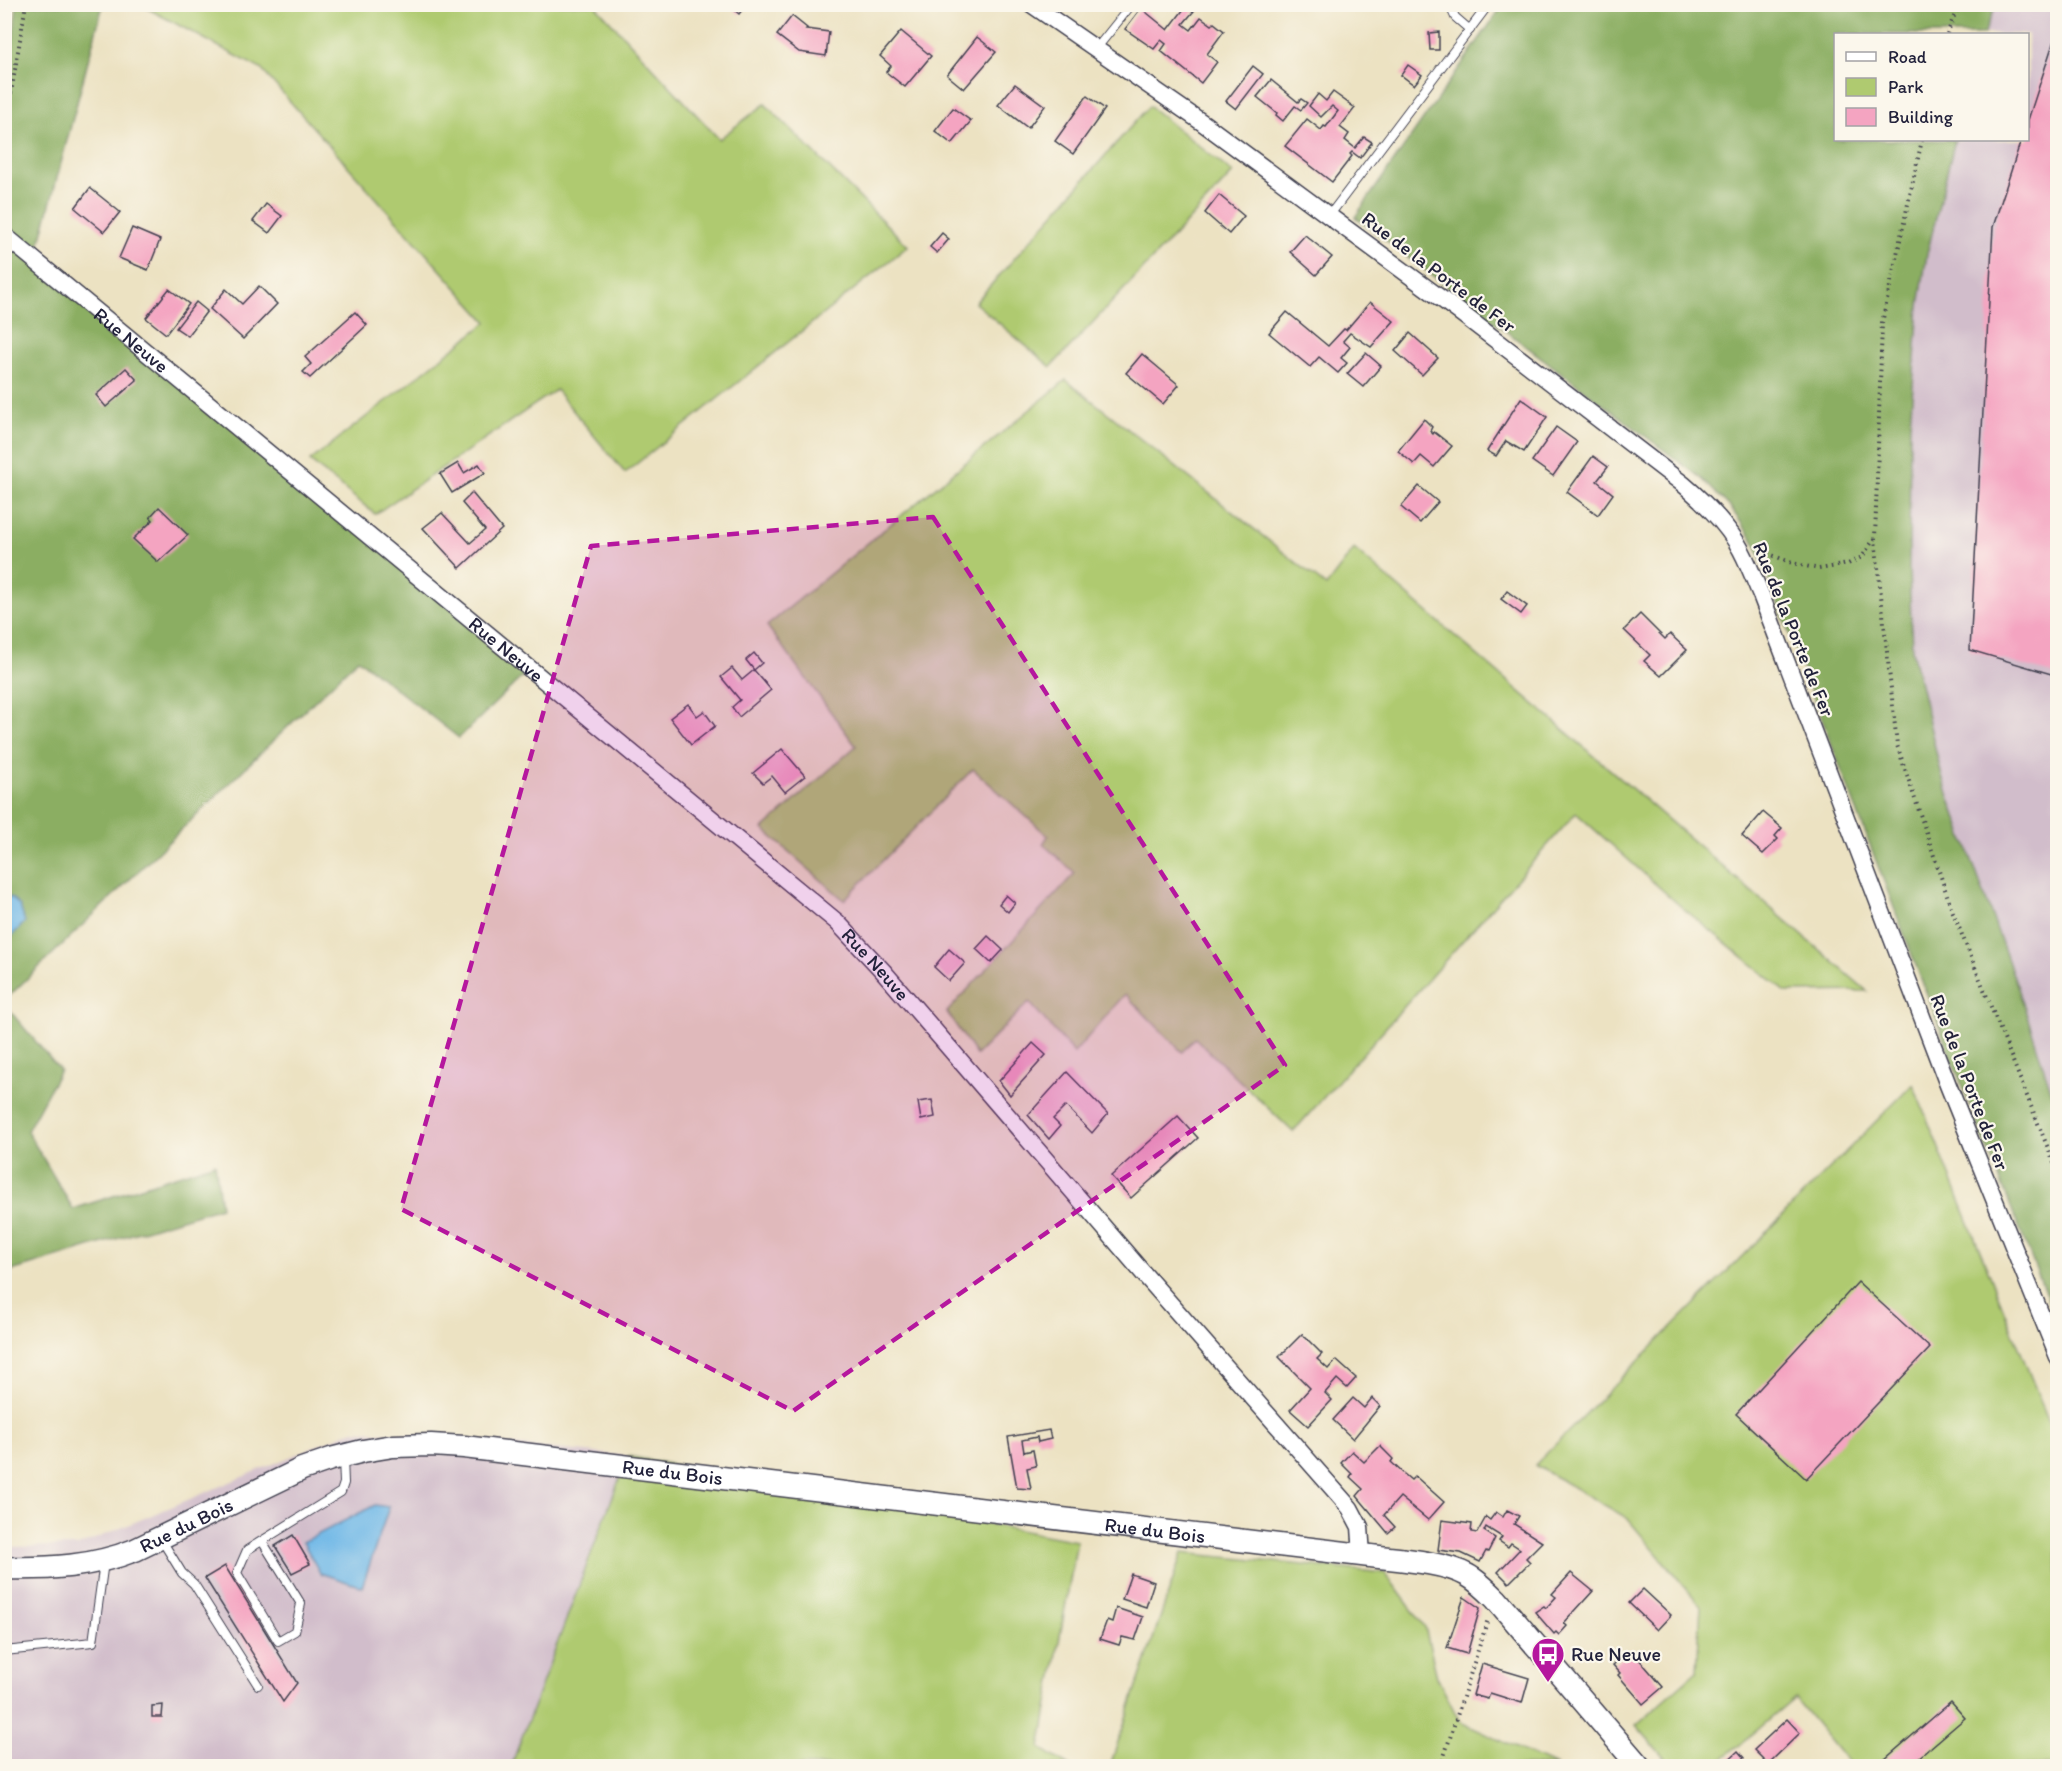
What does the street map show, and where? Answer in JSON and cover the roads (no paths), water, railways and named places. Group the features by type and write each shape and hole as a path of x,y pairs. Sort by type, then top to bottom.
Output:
{"street":[{"name":"Rue de la Porte de Fer","path":"1031,4 1203,123 1462,314 1683,484 1707,505 1737,542 1761,595 1948,1085 2058,1357"},
{"name":"Rue Neuve","path":"4,235 837,922 883,971 1350,1508 1360,1527 1362,1555"},
{"name":"Rue du Bois","path":"4,1568 67,1568 104,1562 160,1538 302,1469 343,1455 393,1446 431,1445 464,1447 1362,1555"},
{"path":"1362,1555 1456,1570 1476,1580 1496,1599 1640,1767"}],"lane":[{"path":"1096,50 1132,4"},
{"path":"1449,4 1455,17 1470,30"},
{"path":"1329,216 1489,4"},
{"path":"262,1541 301,1604 295,1631 278,1641 237,1573 247,1550 341,1492 344,1483 343,1455"},
{"path":"160,1538 182,1573 194,1584 258,1685"},
{"path":"4,1651 93,1642 104,1562"}],"water":[{"path":"11,897 20,906 25,922 5,943 5,898"},
{"path":"375,1505 389,1507 362,1587 320,1573 303,1542"}],"place":[{"name":"Rue Neuve","path":"1548,1683"}]}
